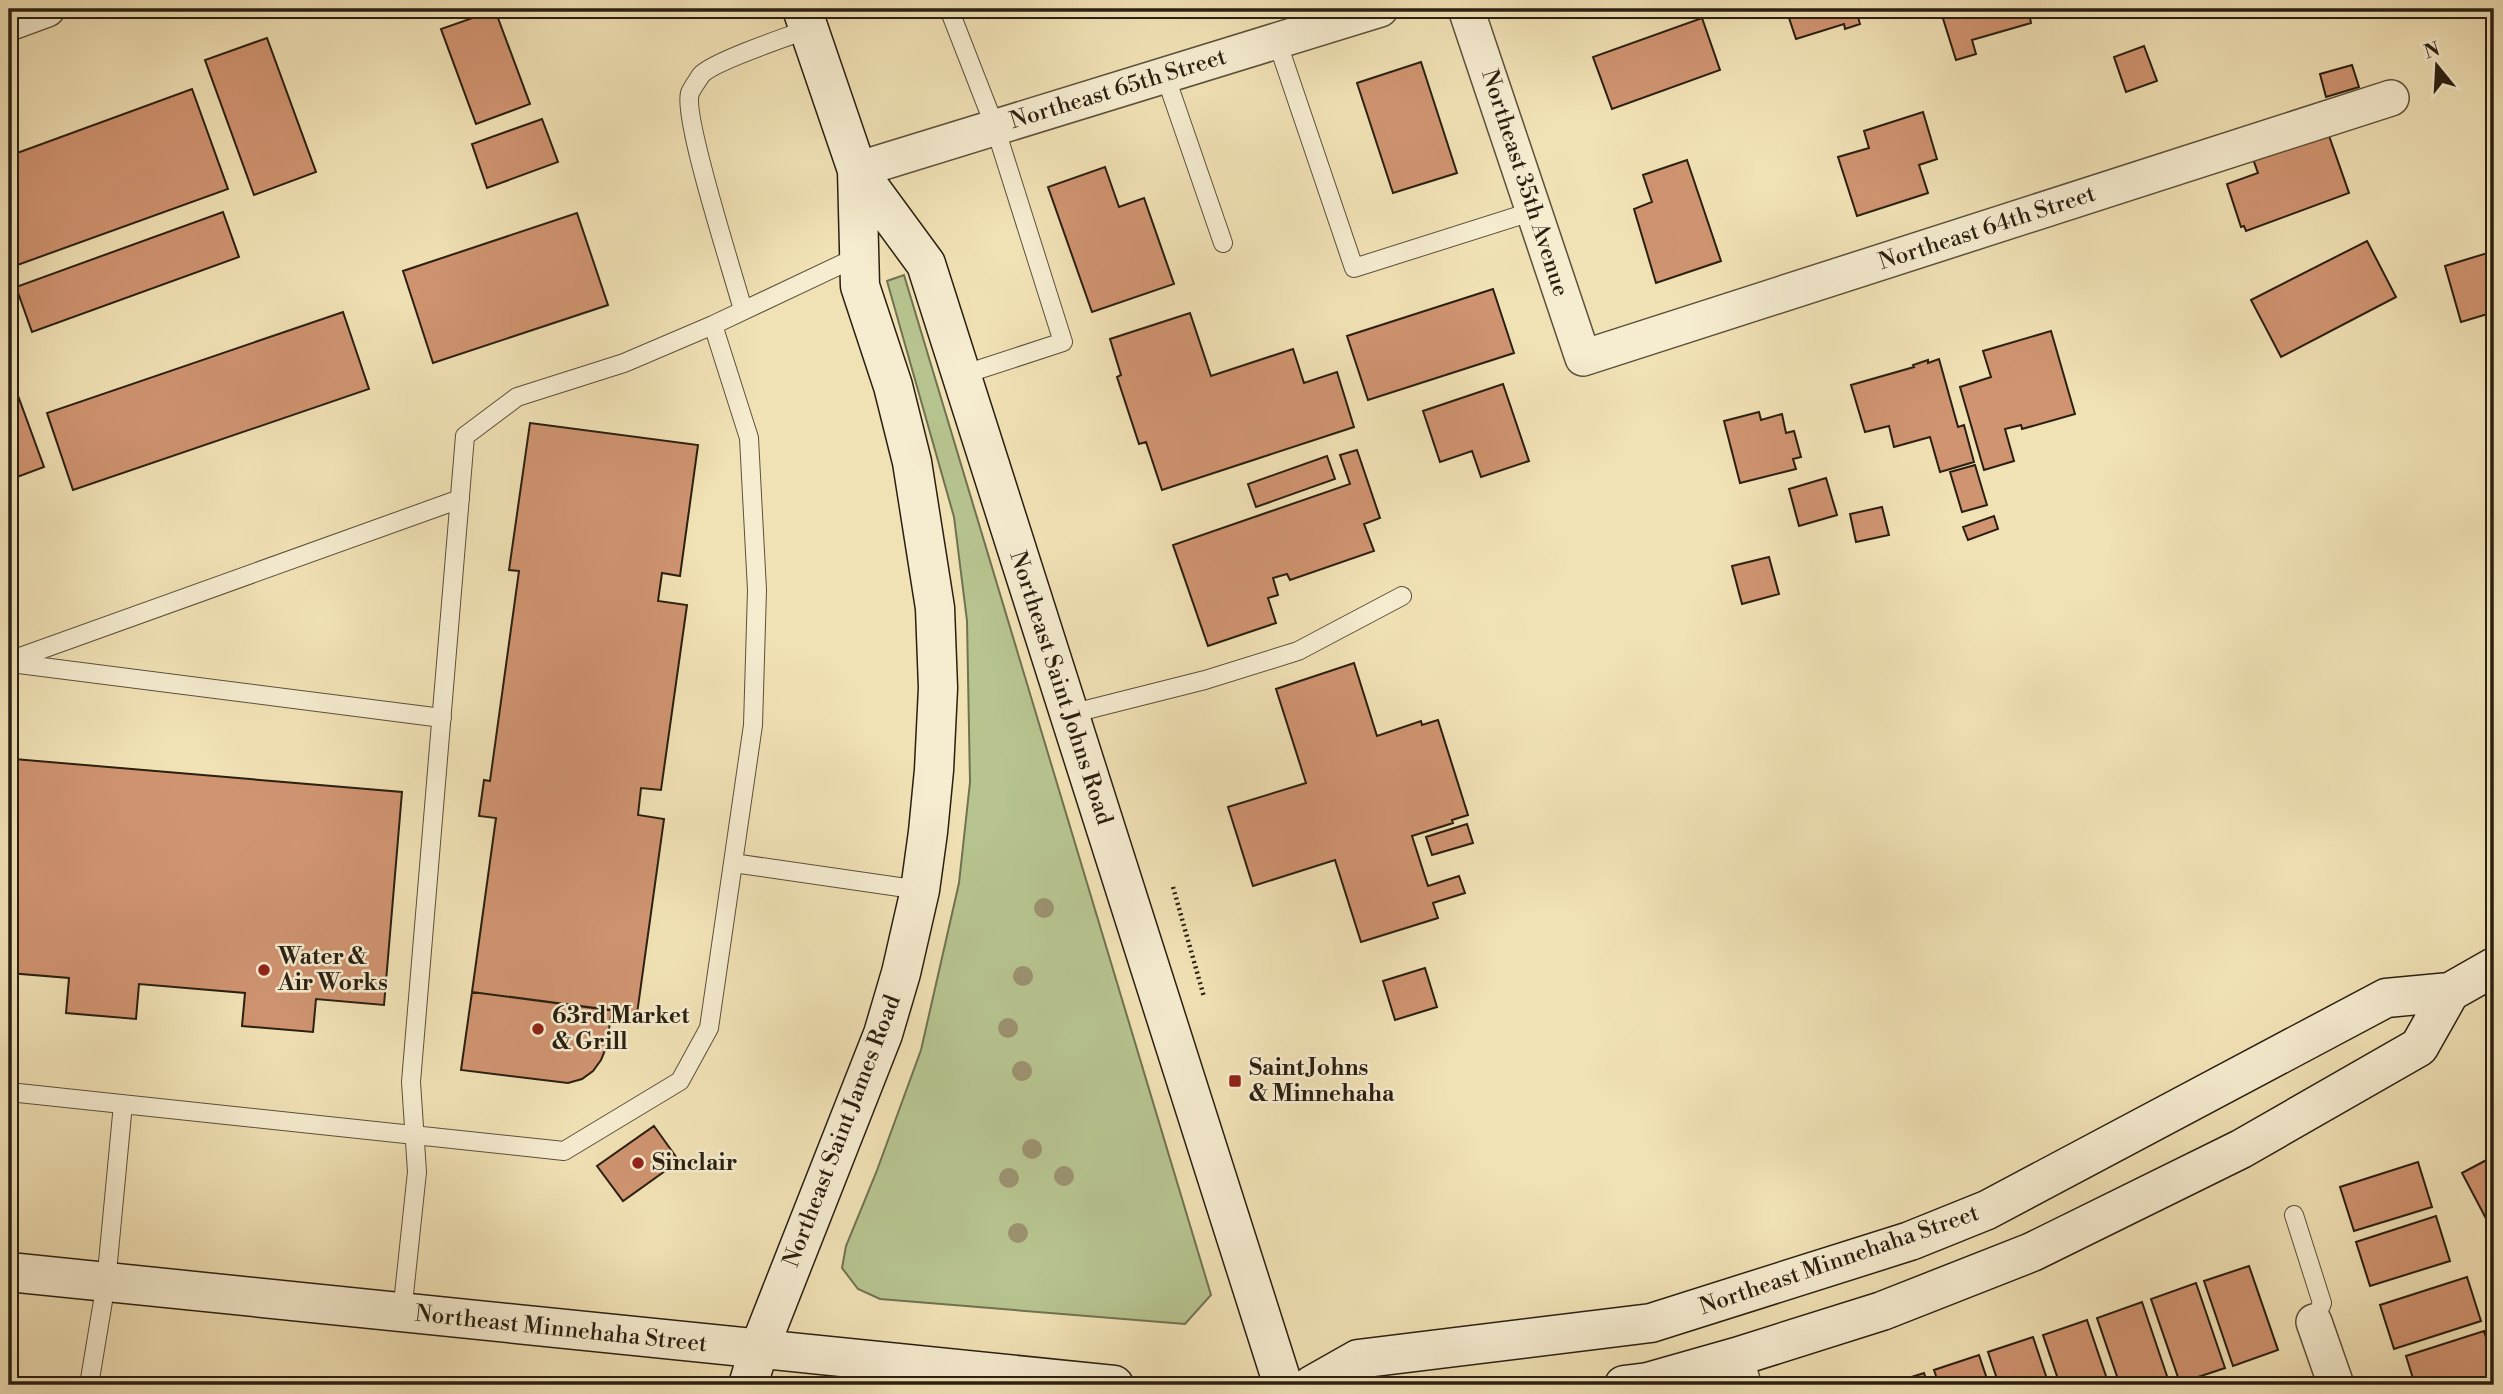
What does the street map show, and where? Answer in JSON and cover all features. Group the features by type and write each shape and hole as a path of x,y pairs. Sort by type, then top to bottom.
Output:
{"main road":[{"name":"Northeast Saint Johns Road","path":"805,19 857,170 926,264 1283,1385"},
{"name":"Northeast Saint James Road","path":"748,1385 759,1349 883,1034 920,890 934,771 938,688 934,608 912,462 892,386 860,286 857,170"},
{"name":"Northeast Minnehaha Street","path":"1312,1385 1358,1359 1651,1323 1910,1241 1987,1210 2386,998 2449,992 2494,967"},
{"path":"1624,1385 1740,1371 2032,1252 2241,1149 2419,1047 2449,992"},
{"name":"Northeast Minnehaha Street","path":"9,1272 1114,1385"}],"street":[{"path":"9,23 47,9"},
{"name":"Northeast 65th Street","path":"857,170 1380,9"},
{"name":"Northeast 35th Avenue","path":"1466,9 1583,358"},
{"name":"Northeast 64th Street","path":"1583,358 2391,98"},
{"path":"2314,1322 2336,1385"}],"lane":[{"path":"949,9 995,127 1063,342 962,375"},
{"path":"743,310 706,178 690,112 690,94 703,73 805,19"},
{"path":"1277,41 1354,268 1534,211"},
{"path":"1165,75 1223,243"},
{"path":"402,1313 417,1172 411,1082 465,436 517,397 624,363 713,325 859,256"},
{"path":"9,1092 564,1151 680,1081 709,1028 753,725 757,590 749,438 713,325"},
{"path":"9,662 460,499"},
{"path":"1070,714 1205,680 1298,651 1402,596"},
{"path":"9,662 442,718"},
{"path":"733,863 920,890"},
{"path":"89,1385 106,1283 123,1104"},
{"path":"2294,1215 2322,1303 2314,1322"}],"green space":[{"path":"904,275 1211,1295 1185,1324 880,1299 858,1289 842,1268 846,1246 921,1050 959,883 970,782 967,621 954,517 887,281"}],"building":[{"path":"985,9 1014,9 988,18"},
{"path":"1786,9 1883,10 1858,17 1860,24 1845,29 1844,24 1796,39"},
{"path":"1940,9 2032,9 2034,17 2030,18 2031,23 1972,40 1976,54 1956,60"},
{"path":"2178,9 2194,9 2195,13 2180,16"},
{"path":"495,10 530,104 476,124 441,29"},
{"path":"1702,18 1720,70 1612,109 1593,57"},
{"path":"267,38 316,172 254,195 205,60"},
{"path":"2144,46 2157,81 2126,92 2114,57"},
{"path":"1421,62 1457,173 1393,193 1357,83"},
{"path":"2352,65 2359,87 2326,97 2320,74"},
{"path":"192,89 228,189 9,268 9,156"},
{"path":"1923,112 1937,159 1919,165 1928,193 1857,216 1838,157 1869,148 1864,131"},
{"path":"542,119 558,162 487,188 472,144"},
{"path":"2328,133 2349,193 2246,231 2244,226 2241,227 2227,184 2258,173 2253,159"},
{"path":"1687,160 1721,261 1656,283 1634,209 1652,202 1643,175"},
{"path":"1105,167 1119,207 1144,198 1174,284 1092,312 1048,187"},
{"path":"223,212 239,257 32,332 16,287"},
{"path":"577,213 608,305 433,363 403,271"},
{"path":"2367,241 2396,297 2281,357 2251,300"},
{"path":"2494,251 2494,284 2487,286 2494,312 2461,322 2445,266"},
{"path":"1493,289 1514,353 1368,400 1347,336"},
{"path":"343,312 369,389 73,490 47,413"},
{"path":"1190,313 1211,376 1293,349 1304,383 1337,372 1354,427 1162,490 1146,442 1139,444 1117,377 1121,375 1110,339"},
{"path":"2051,331 2075,414 2022,429 2021,425 2005,429 2014,461 1984,470 1960,387 1991,377 1983,351"},
{"path":"1939,359 1958,427 1964,425 1974,462 1940,472 1930,437 1894,447 1889,426 1865,432 1851,385 1914,367 1913,365 1928,360 1928,363"},
{"path":"9,371 44,467 9,480"},
{"path":"1503,384 1529,461 1481,477 1472,451 1440,462 1423,411"},
{"path":"1759,412 1761,420 1782,414 1786,433 1794,431 1801,457 1793,459 1796,469 1740,483 1724,421"},
{"path":"530,423 698,445 680,576 662,573 658,601 687,605 661,790 641,788 638,815 664,819 637,1014 472,992 496,818 479,816 484,780 490,781 519,571 509,570"},
{"path":"1357,450 1380,518 1364,524 1374,551 1290,580 1287,574 1273,578 1278,595 1268,598 1276,623 1208,646 1173,545 1350,484 1340,455"},
{"path":"1327,456 1335,479 1256,507 1248,484"},
{"path":"1975,465 1987,505 1962,512 1950,472"},
{"path":"1826,478 1837,515 1799,526 1789,489"},
{"path":"1882,507 1889,535 1856,542 1850,514"},
{"path":"1994,516 1998,529 1968,540 1963,527"},
{"path":"1769,557 1779,594 1742,604 1732,566"},
{"path":"1354,663 1377,736 1421,721 1422,725 1438,720 1468,815 1452,820 1453,823 1412,836 1428,886 1459,876 1465,893 1433,903 1438,918 1361,942 1335,860 1253,886 1228,807 1306,783 1276,689"},
{"path":"14,759 402,792 384,1005 316,999 313,1032 242,1026 245,993 139,984 136,1019 66,1013 69,978 9,973 9,819"},
{"path":"1467,824 1473,843 1432,855 1426,837"},
{"path":"1425,968 1437,1007 1395,1020 1383,981"},
{"name":"63rd Market & Grill","path":"472,992 612,1010 606,1048 601,1060 593,1071 582,1079 568,1083 461,1070"},
{"name":"Sinclair","path":"654,1126 679,1161 623,1201 597,1166"},
{"path":"2494,1156 2494,1227 2491,1228 2462,1173"},
{"path":"2418,1162 2432,1207 2354,1231 2340,1187"},
{"path":"2436,1216 2450,1261 2370,1286 2356,1242"},
{"path":"2249,1266 2278,1350 2233,1366 2204,1281"},
{"path":"2467,1277 2481,1321 2394,1349 2380,1305"},
{"path":"2196,1283 2225,1368 2180,1383 2151,1299"},
{"path":"2142,1302 2170,1385 2120,1385 2097,1318"},
{"path":"2087,1320 2109,1385 2060,1385 2043,1335"},
{"path":"2484,1331 2494,1364 2494,1377 2469,1385 2415,1385 2406,1356"},
{"path":"2033,1337 2049,1385 1999,1385 1988,1352"},
{"path":"1979,1355 1989,1385 1939,1385 1934,1370"},
{"path":"1924,1373 1928,1385 1886,1385"}],"place":[{"name":"Water & Air Works","path":"264,970"},
{"name":"63rd Market & Grill","path":"538,1029"},
{"name":"Saint Johns & Minnehaha","path":"1235,1081"},
{"name":"Sinclair","path":"638,1163"}]}
